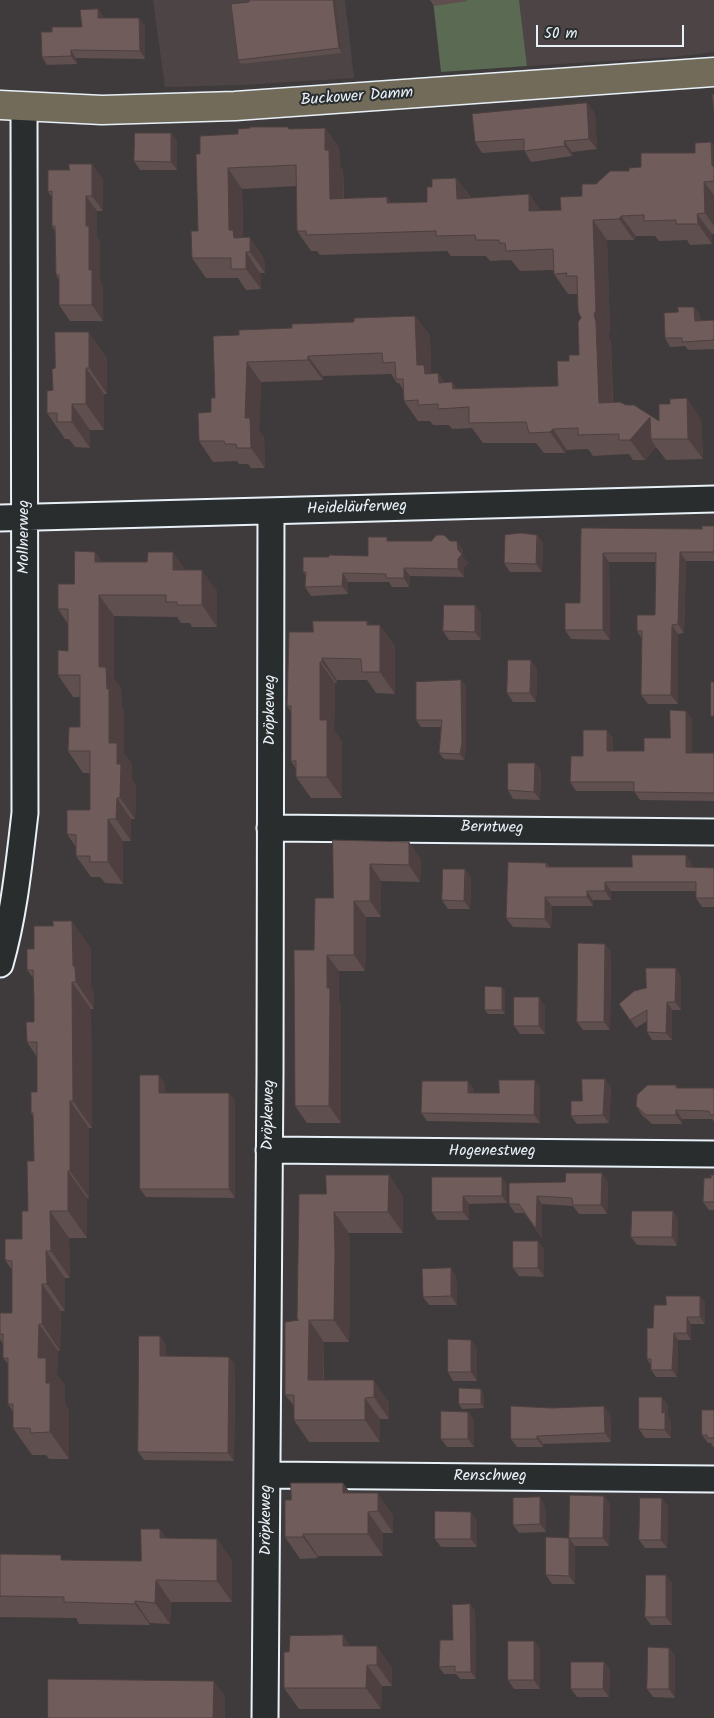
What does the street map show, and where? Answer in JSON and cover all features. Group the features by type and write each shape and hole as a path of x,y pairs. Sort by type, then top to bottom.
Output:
{"main road":[{"name":"Buckower Damm","path":"12,106 102,110 235,106 714,72"}],"street":[{"name":"Mollnerweg","path":"0,964 7,940 18,883 25,813 25,518 12,106"},
{"name":"Heideläuferweg","path":"0,518 714,499"},
{"name":"Dröpkeweg","path":"265,1718 271,512"},
{"name":"Berntweg","path":"270,828 714,832"},
{"name":"Hogenestweg","path":"269,1150 714,1154"},
{"name":"Renschweg","path":"267,1475 714,1478"}],"shaded area":[{"path":"153,0 345,0 354,78 242,85 165,87"},
{"path":"519,0 714,0 714,52 672,57 527,66"}],"green space":[{"path":"433,0 519,0 527,66 441,72"}],"building":[{"path":"249,0 333,0 339,48 238,60 231,4 249,2"},
{"path":"98,9 98,18 139,18 140,51 71,50 71,56 42,57 41,32 52,32 52,27 82,27 80,10"},
{"path":"714,94 714,114 712,95"},
{"path":"587,103 589,139 564,141 565,146 524,151 524,139 475,142 472,114"},
{"path":"250,127 325,128 325,150 329,150 330,199 387,197 387,203 427,202 427,187 432,187 432,179 456,178 457,199 529,194 529,211 561,210 560,197 582,196 582,184 596,184 610,171 629,171 629,168 641,167 641,153 695,153 695,143 711,142 714,181 704,182 705,213 697,214 698,224 676,224 676,220 644,221 644,215 621,216 619,219 593,220 596,311 594,314 596,322 599,403 620,402 626,405 634,405 659,421 659,404 670,404 670,399 687,398 688,439 651,439 650,417 630,440 619,440 619,434 578,435 578,428 553,429 550,432 529,433 526,422 469,423 469,407 438,409 438,404 418,405 418,400 404,401 403,379 396,379 395,362 383,363 382,353 308,356 308,360 247,362 245,418 250,418 251,448 237,448 236,444 225,444 224,441 199,441 198,413 211,412 211,398 215,398 213,336 239,335 239,330 292,328 292,324 354,322 354,318 415,316 417,365 424,365 425,374 438,373 439,383 452,382 453,389 558,386 557,361 569,361 569,355 579,355 578,322 581,318 578,311 577,276 566,276 567,273 554,274 553,249 506,251 505,243 499,243 499,240 476,240 475,235 436,236 436,231 306,235 306,231 297,231 296,165 228,168 229,230 233,230 234,238 250,237 250,252 246,252 246,269 231,269 231,258 192,258 191,231 198,231 196,154 200,154 200,136 238,134 238,129"},
{"path":"135,133 171,133 171,162 134,161"},
{"path":"69,164 92,164 92,196 86,196 86,226 89,226 89,270 92,270 92,305 59,305 59,275 56,275 55,226 52,227 52,191 48,192 48,170 69,170"},
{"path":"678,307 694,307 695,321 714,320 714,340 682,342 682,338 665,338 664,313 678,312"},
{"path":"55,332 89,332 86,404 72,404 72,422 57,422 57,413 47,413 47,391 53,390 52,369 55,368"},
{"path":"702,526 714,526 714,552 680,552 678,624 672,625 671,695 641,695 642,631 637,631 637,615 655,615 656,553 603,553 603,630 565,630 565,603 580,603 581,528 702,529"},
{"path":"521,533 537,535 536,564 504,563 505,535"},
{"path":"437,535 444,535 450,541 457,541 458,550 462,554 458,559 458,569 404,568 404,578 386,578 386,574 343,573 342,586 305,587 306,572 303,572 303,557 329,557 329,555 368,556 368,537 387,537 387,541 431,541"},
{"path":"75,551 95,552 95,562 147,562 148,552 173,552 173,570 202,570 202,605 177,605 177,602 166,602 166,595 99,595 99,667 106,667 107,689 109,689 109,743 117,743 117,764 121,764 120,798 117,798 116,819 108,819 108,862 90,862 90,856 76,856 76,835 67,834 67,810 90,810 90,751 68,751 69,727 80,727 80,675 58,675 58,650 68,651 68,609 58,609 58,584 74,584"},
{"path":"444,605 475,605 475,632 443,631"},
{"path":"313,621 367,621 367,625 380,625 380,672 362,672 361,659 322,658 322,662 320,662 320,720 327,720 327,777 296,777 296,761 291,761 291,706 287,706 289,632 313,632"},
{"path":"508,660 531,660 530,693 507,693"},
{"path":"461,680 462,742 460,754 439,753 442,720 416,720 416,682"},
{"path":"711,682 714,682 714,716 711,716"},
{"path":"670,710 686,711 686,753 714,753 714,793 634,792 634,782 570,782 571,756 583,756 583,730 607,730 607,751 644,751 644,738 670,738"},
{"path":"508,763 535,763 534,792 508,790"},
{"path":"333,840 409,842 409,865 370,864 370,901 354,901 354,955 327,955 327,988 330,988 329,1106 295,1106 294,950 314,950 315,898 333,898"},
{"path":"632,855 686,855 686,867 714,868 714,898 696,898 696,882 605,882 605,891 587,891 587,897 545,897 545,919 506,918 508,862 546,863 546,867 632,867"},
{"path":"443,869 465,869 464,901 442,900"},
{"path":"53,921 72,921 73,966 75,966 76,982 72,982 73,1101 70,1101 70,1171 68,1171 68,1211 50,1211 51,1251 46,1251 47,1284 42,1284 42,1324 39,1324 38,1358 46,1358 46,1383 50,1383 50,1432 31,1433 30,1428 13,1428 13,1404 8,1404 8,1358 3,1358 3,1334 0,1334 0,1313 12,1313 12,1261 5,1260 5,1239 22,1239 22,1211 28,1211 27,1161 34,1161 31,1092 37,1092 37,1042 27,1042 26,1022 34,1022 34,998 33,970 27,970 27,949 34,949 34,926 53,926"},
{"path":"578,943 605,944 604,1022 577,1022"},
{"path":"646,968 676,968 675,1002 667,1002 666,1033 647,1032 647,1010 630,1020 619,1004 634,991 646,988"},
{"path":"485,986 502,987 502,1010 485,1010"},
{"path":"514,997 539,997 539,1026 514,1026"},
{"path":"140,1075 159,1075 159,1093 229,1093 229,1189 140,1189"},
{"path":"582,1079 605,1079 603,1115 571,1116 571,1101 582,1101"},
{"path":"499,1080 535,1080 534,1115 421,1113 422,1081 468,1081 468,1093 499,1093"},
{"path":"648,1085 676,1085 676,1088 714,1088 714,1115 710,1115 709,1111 676,1110 676,1115 646,1115 636,1106 637,1095"},
{"path":"566,1173 602,1173 601,1205 573,1205 572,1198 537,1196 536,1229 519,1204 509,1204 509,1183 565,1182"},
{"path":"326,1175 389,1175 388,1212 334,1212 334,1320 309,1320 308,1380 374,1380 374,1397 365,1398 365,1420 294,1420 294,1395 285,1395 285,1322 299,1320 297,1320 299,1194 326,1194"},
{"path":"711,1175 714,1175 714,1202 703,1202 704,1178 711,1178"},
{"path":"432,1177 502,1177 502,1196 463,1196 463,1212 432,1212"},
{"path":"632,1211 673,1211 672,1237 631,1237"},
{"path":"513,1241 538,1241 538,1268 513,1268"},
{"path":"451,1268 451,1296 423,1297 422,1269"},
{"path":"666,1296 700,1296 700,1317 687,1317 687,1333 674,1333 672,1370 651,1370 651,1359 647,1359 647,1328 653,1328 654,1305 666,1305"},
{"path":"139,1336 160,1336 160,1356 229,1357 228,1453 138,1452"},
{"path":"448,1339 471,1340 471,1372 448,1372"},
{"path":"459,1388 481,1389 481,1404 459,1404"},
{"path":"639,1397 662,1397 662,1413 665,1412 665,1430 639,1429"},
{"path":"511,1406 552,1408 604,1406 605,1433 537,1436 537,1439 511,1439"},
{"path":"702,1410 714,1410 714,1438 707,1438 707,1435 702,1435"},
{"path":"441,1411 468,1412 468,1439 441,1439"},
{"path":"291,1483 343,1483 343,1493 378,1493 378,1511 368,1512 368,1534 303,1534 303,1537 285,1537 285,1500 291,1500"},
{"path":"570,1495 604,1496 603,1538 569,1538"},
{"path":"540,1497 540,1524 513,1525 513,1498"},
{"path":"640,1498 662,1498 661,1540 639,1540"},
{"path":"435,1511 471,1512 471,1539 435,1539"},
{"path":"141,1529 160,1529 160,1538 217,1539 217,1581 156,1580 155,1603 135,1601 135,1604 64,1602 64,1597 0,1596 0,1554 61,1555 61,1560 141,1561"},
{"path":"546,1537 569,1538 569,1576 546,1575"},
{"path":"646,1575 666,1575 666,1617 645,1617"},
{"path":"470,1604 471,1672 455,1672 455,1666 439,1667 440,1640 453,1640 452,1605"},
{"path":"343,1635 343,1646 377,1646 377,1665 367,1665 366,1688 284,1688 284,1652 289,1652 290,1636"},
{"path":"508,1641 534,1641 534,1680 508,1680"},
{"path":"648,1647 669,1648 669,1689 647,1689"},
{"path":"571,1662 604,1662 603,1689 571,1689"},
{"path":"48,1679 214,1681 213,1718 48,1718"}]}
